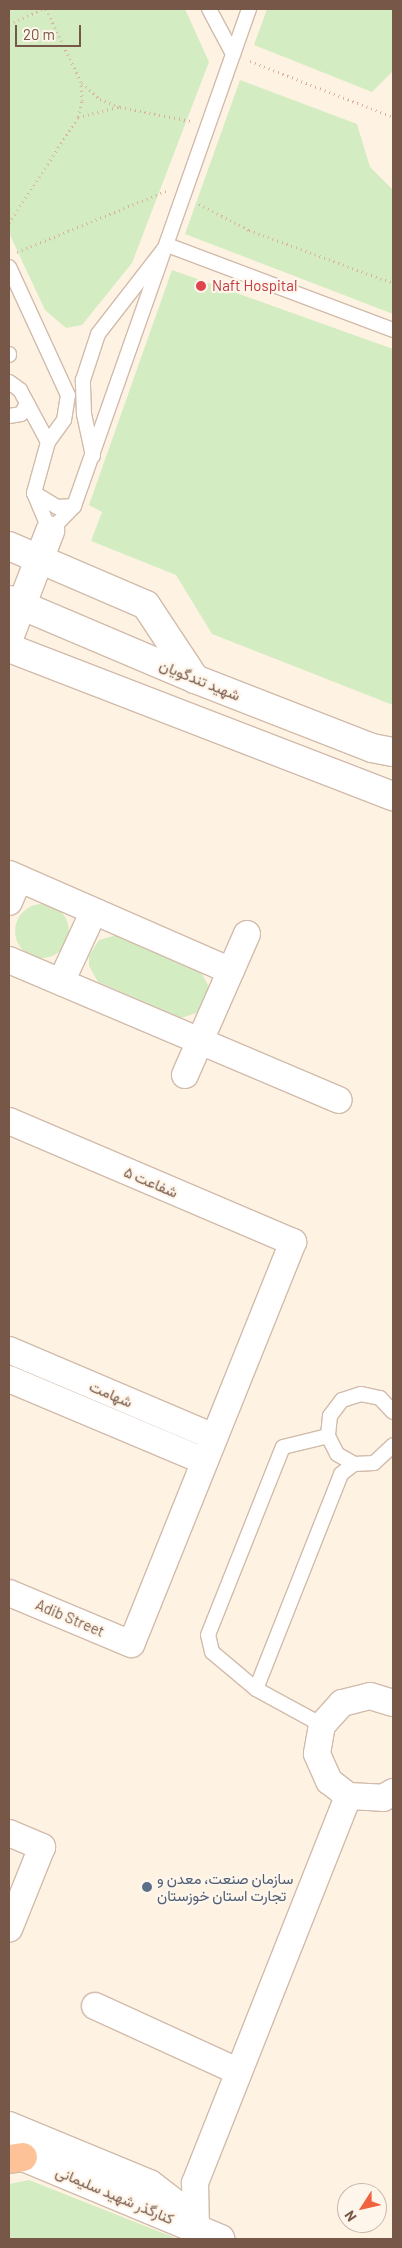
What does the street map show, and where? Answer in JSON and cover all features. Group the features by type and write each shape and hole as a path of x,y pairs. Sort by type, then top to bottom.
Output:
{"main road":[{"path":"9,638 15,602 40,559 50,531"},
{"path":"9,546 146,605 195,679"},
{"name":"شهید تندگویان","path":"15,602 195,679 383,750"},
{"path":"9,648 393,796"},
{"path":"361,784 383,750"},
{"name":"کنارگذر شهید سلیمانی","path":"14,2156 208,2234"}],"street":[{"path":"9,902 14,876 231,970"},
{"path":"61,982 94,911"},
{"path":"185,1075 247,934"},
{"path":"9,960 339,1100"},
{"name":"شفاعت ۵","path":"9,1121 293,1242 214,1438"},
{"name":"شهامت","path":"9,1350 214,1438"},
{"name":"شهامت","path":"9,1379 204,1461"},
{"path":"204,1461 214,1438"},
{"name":"Adib Street","path":"9,1593 130,1644 204,1461"},
{"path":"393,1703 370,1696 342,1703 322,1725 318,1754 329,1781 348,1796 383,1798 393,1792"},
{"path":"208,2234 195,2183 348,1796"},
{"path":"9,1832 42,1847 9,1929"},
{"path":"95,2006 239,2072"},
{"path":"9,2125 150,2183 176,2203 208,2234"}],"lane":[{"path":"209,9 233,54"},
{"path":"9,267 68,395 64,420 48,442 34,493 50,531 74,506 168,245 249,9"},
{"path":"168,245 393,330"},
{"path":"93,456 84,414 83,380 98,334 168,245"},
{"path":"9,382 27,404 48,442"},
{"path":"9,416 21,414 27,404"},
{"path":"34,493 56,508 74,506"},
{"path":"354,1464 337,1454 328,1436 330,1416 342,1400 361,1394 380,1398 393,1412"},
{"path":"322,1725 256,1689 212,1652 208,1635 283,1447 328,1436"},
{"path":"256,1689 340,1474 354,1464 374,1463 393,1445"}],"path":[{"path":"9,24 44,9 81,82 100,99 120,107 209,124"},
{"path":"233,54 393,117"},
{"path":"9,224 78,117 82,101 81,82"},
{"path":"78,117 120,107"},
{"path":"9,256 164,190 184,197 249,230 393,283"}],"green space":[{"path":"9,9 185,9 209,62 132,263 82,325 66,328 45,310 9,233"},
{"path":"267,9 393,9 393,71 372,92 254,45"},
{"path":"240,80 357,124 370,167 393,190 393,314 185,234"},
{"path":"172,270 393,349 393,705 212,634 176,575 91,541 102,512 89,505"},
{"path":"37,904 47,904 61,912 67,921 69,931 67,941 61,950 47,958 37,958 27,953 20,946 15,936 15,926 20,916 27,909"},
{"path":"117,935 200,970 209,987 209,996 199,1012 181,1018 98,982 89,966 89,956 99,940"},
{"path":"29,2180 178,2239 9,2239 9,2184"}],"place":[{"name":"Naft Hospital","path":"201,286"},
{"name":"سازمان صنعت، معدن و تجارت استان خوزستان","path":"147,1887"}]}
